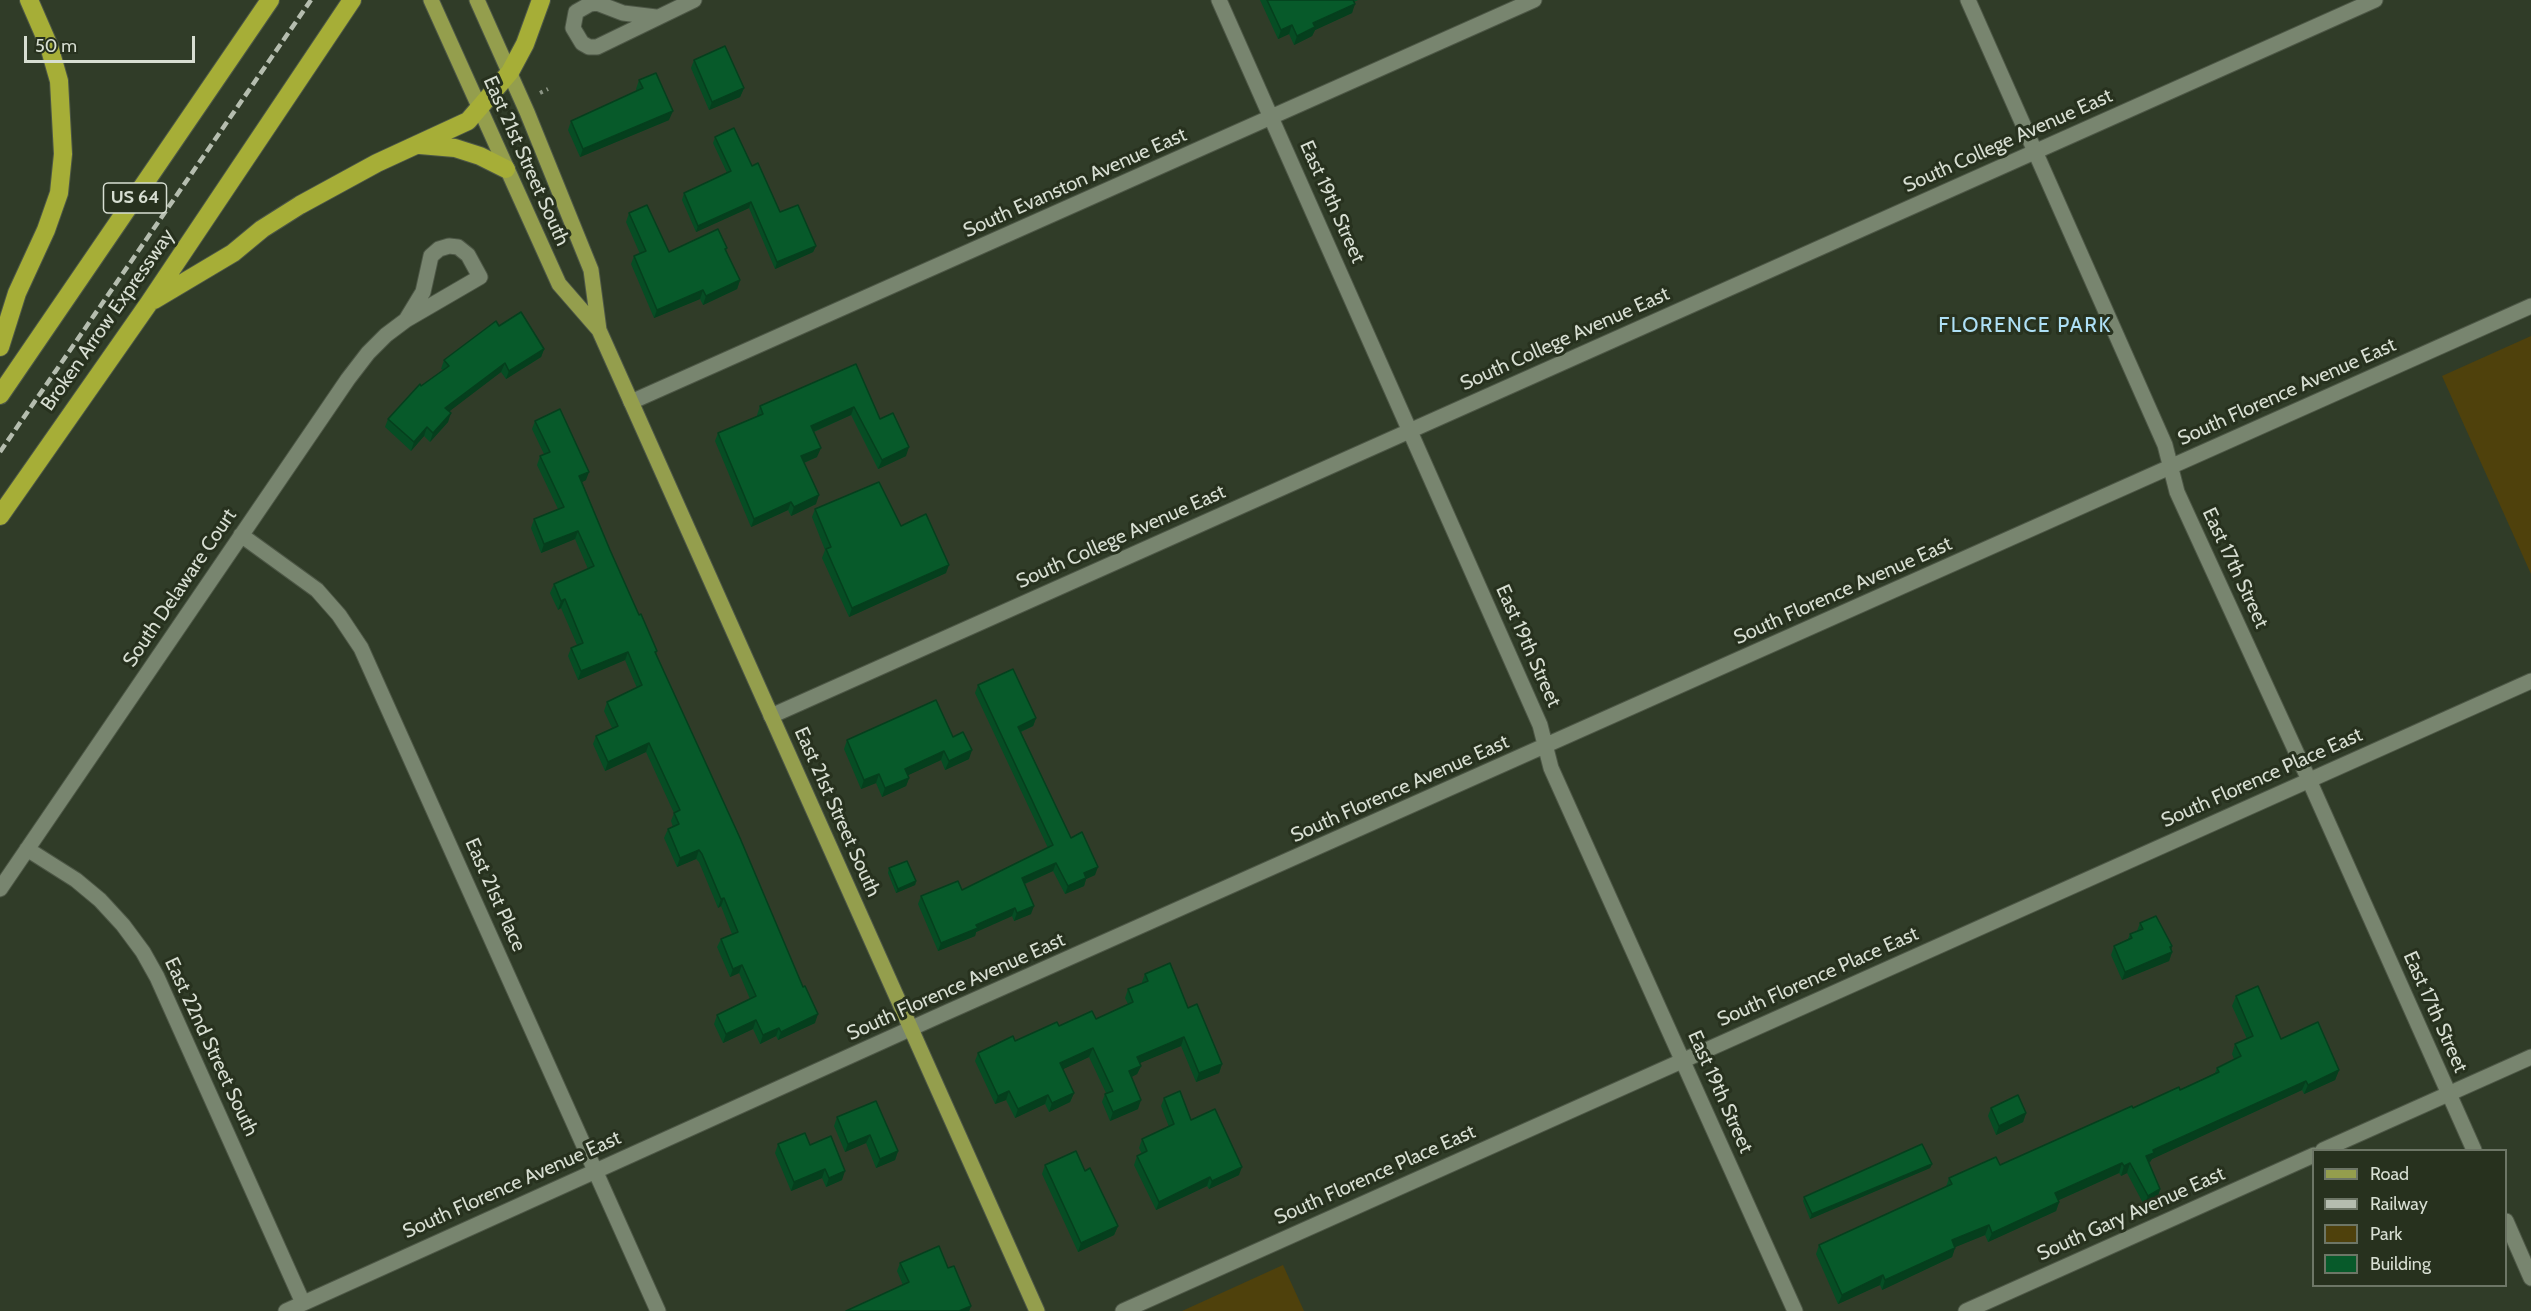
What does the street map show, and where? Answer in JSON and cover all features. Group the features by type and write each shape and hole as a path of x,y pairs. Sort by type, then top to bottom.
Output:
{"highway":[{"path":"0,347 17,293 46,230 59,193 63,154 59,81 48,46 29,0"},
{"name":"US 64","path":"0,395 270,0"},
{"path":"149,303 233,253 262,229 300,205 377,163 468,121 510,72 525,44 541,0"},
{"name":"Broken Arrow Expressway","path":"0,516 149,303 348,7"},
{"path":"418,145 455,148 480,156 506,169"}],"main road":[{"name":"East 21st Street South","path":"431,0 559,284 599,330"},
{"name":"East 21st Street South","path":"477,0 510,72 591,270 599,330 1037,1311"}],"street":[{"path":"656,17 623,13 597,3 581,7 576,12 573,28 582,43 589,47 597,47 694,0"},
{"name":"East 19th Street","path":"1219,0 1540,725 1551,768 1795,1311"},
{"name":"South Evanston Avenue East","path":"631,402 1534,0"},
{"name":"East 17th Street","path":"1968,0 2165,445 2177,492 2309,780 2474,1149"},
{"name":"South College Avenue East","path":"771,716 2375,0"},
{"name":"South Delaware Court","path":"0,889 348,379 368,353 406,320 480,277 468,255 458,247 449,246 439,249 431,256 423,292 406,320"},
{"name":"South Florence Avenue East","path":"286,1311 2531,306"},
{"name":"East 21st Place","path":"241,535 317,590 339,615 361,648 658,1311"},
{"name":"South Florence Place East","path":"1123,1311 2531,681"},
{"name":"East 22nd Street South","path":"27,849 76,880 100,900 143,952 158,977 303,1303"},
{"path":"2325,1149 2531,1057"},
{"name":"South Gary Avenue East","path":"1966,1311 2312,1155"},
{"path":"2507,1225 2531,1278"}],"path":[{"path":"540,93 548,89"}],"green space":[{"path":"2531,336 2531,574 2442,376"},
{"path":"1283,1265 1304,1311 1182,1311"}],"building":[{"path":"1267,0 1353,0 1355,4 1313,23 1315,27 1297,36 1292,25 1281,30"},
{"path":"725,46 744,88 712,102 694,60"},
{"path":"656,73 673,111 583,149 571,121 643,88 639,80"},
{"path":"734,128 752,166 758,163 780,212 798,205 816,246 777,262 751,202 698,226 684,193 731,171 715,137"},
{"path":"647,205 669,252 718,229 740,280 706,296 703,290 657,310 634,256 646,251 629,213"},
{"path":"521,312 544,349 509,371 505,363 445,408 451,413 433,433 427,427 414,442 388,419 420,384 421,386 449,366 444,360 496,321 499,326"},
{"path":"856,364 880,419 893,413 909,447 882,460 854,407 811,426 821,448 801,456 819,495 794,507 791,502 754,519 718,433 763,414 760,406"},
{"path":"560,409 589,472 579,476 610,550 639,615 641,614 657,651 655,652 740,838 803,987 805,986 818,1014 781,1032 779,1028 763,1035 756,1020 726,1034 717,1015 756,996 742,965 733,969 721,939 738,932 724,898 721,899 699,850 680,858 668,829 679,824 674,813 680,810 649,743 608,762 596,736 618,726 607,702 642,685 628,652 581,671 571,648 583,643 565,599 561,601 554,584 594,566 578,531 544,544 534,519 564,507 540,456 550,452 535,421"},
{"path":"879,482 901,526 926,514 949,565 852,608 826,549 831,547 815,509"},
{"path":"1013,669 1036,718 1018,727 1071,838 1082,832 1098,867 1084,873 1086,878 1068,886 1056,863 1022,878 1034,906 1017,913 1015,908 976,925 978,928 941,943 921,896 958,881 962,890 1053,845 978,685"},
{"path":"936,700 953,737 963,732 972,750 949,761 944,751 905,769 909,778 885,788 879,774 864,780 847,740"},
{"path":"907,861 916,881 898,889 889,868"},
{"path":"2156,916 2172,946 2170,947 2172,952 2125,972 2114,946 2132,938 2130,934 2143,929 2140,923"},
{"path":"1170,963 1188,1008 1197,1004 1222,1064 1199,1073 1184,1037 1137,1057 1141,1066 1129,1071 1141,1100 1113,1112 1105,1094 1113,1091 1093,1048 1060,1063 1074,1093 1052,1103 1048,1095 1018,1109 1009,1091 998,1096 978,1053 1013,1036 1015,1041 1057,1022 1059,1026 1092,1011 1096,1019 1133,1002 1128,989 1148,981 1145,974"},
{"path":"2258,986 2281,1039 2318,1022 2339,1070 2308,1085 2306,1081 2153,1150 2154,1153 2146,1156 2160,1189 2148,1196 2130,1163 2124,1166 2122,1163 2055,1193 2059,1202 1992,1233 1989,1225 1952,1240 1955,1248 1885,1280 1883,1275 1842,1295 1819,1245 1952,1184 1949,1178 1996,1157 2000,1165 2132,1106 2133,1108 2179,1087 2180,1090 2219,1072 2217,1068 2241,1056 2235,1044 2253,1036 2236,996"},
{"path":"1180,1091 1191,1120 1215,1109 1242,1167 1212,1181 1210,1177 1159,1202 1137,1156 1147,1151 1142,1139 1174,1124 1164,1098"},
{"path":"2018,1095 2026,1113 1999,1126 1991,1108"},
{"path":"876,1101 898,1151 880,1159 870,1135 848,1144 837,1117"},
{"path":"805,1133 810,1145 831,1136 845,1171 829,1178 825,1169 794,1182 778,1144"},
{"path":"1922,1144 1932,1164 1812,1214 1804,1197"},
{"path":"1076,1151 1085,1171 1090,1168 1118,1226 1081,1243 1045,1165"},
{"path":"939,1246 948,1268 954,1266 971,1306 959,1311 846,1311 909,1282 900,1263"}],"railway":[{"path":"0,452 311,0"}],"district":[{"name":"FLORENCE PARK","path":"2025,326"}]}
